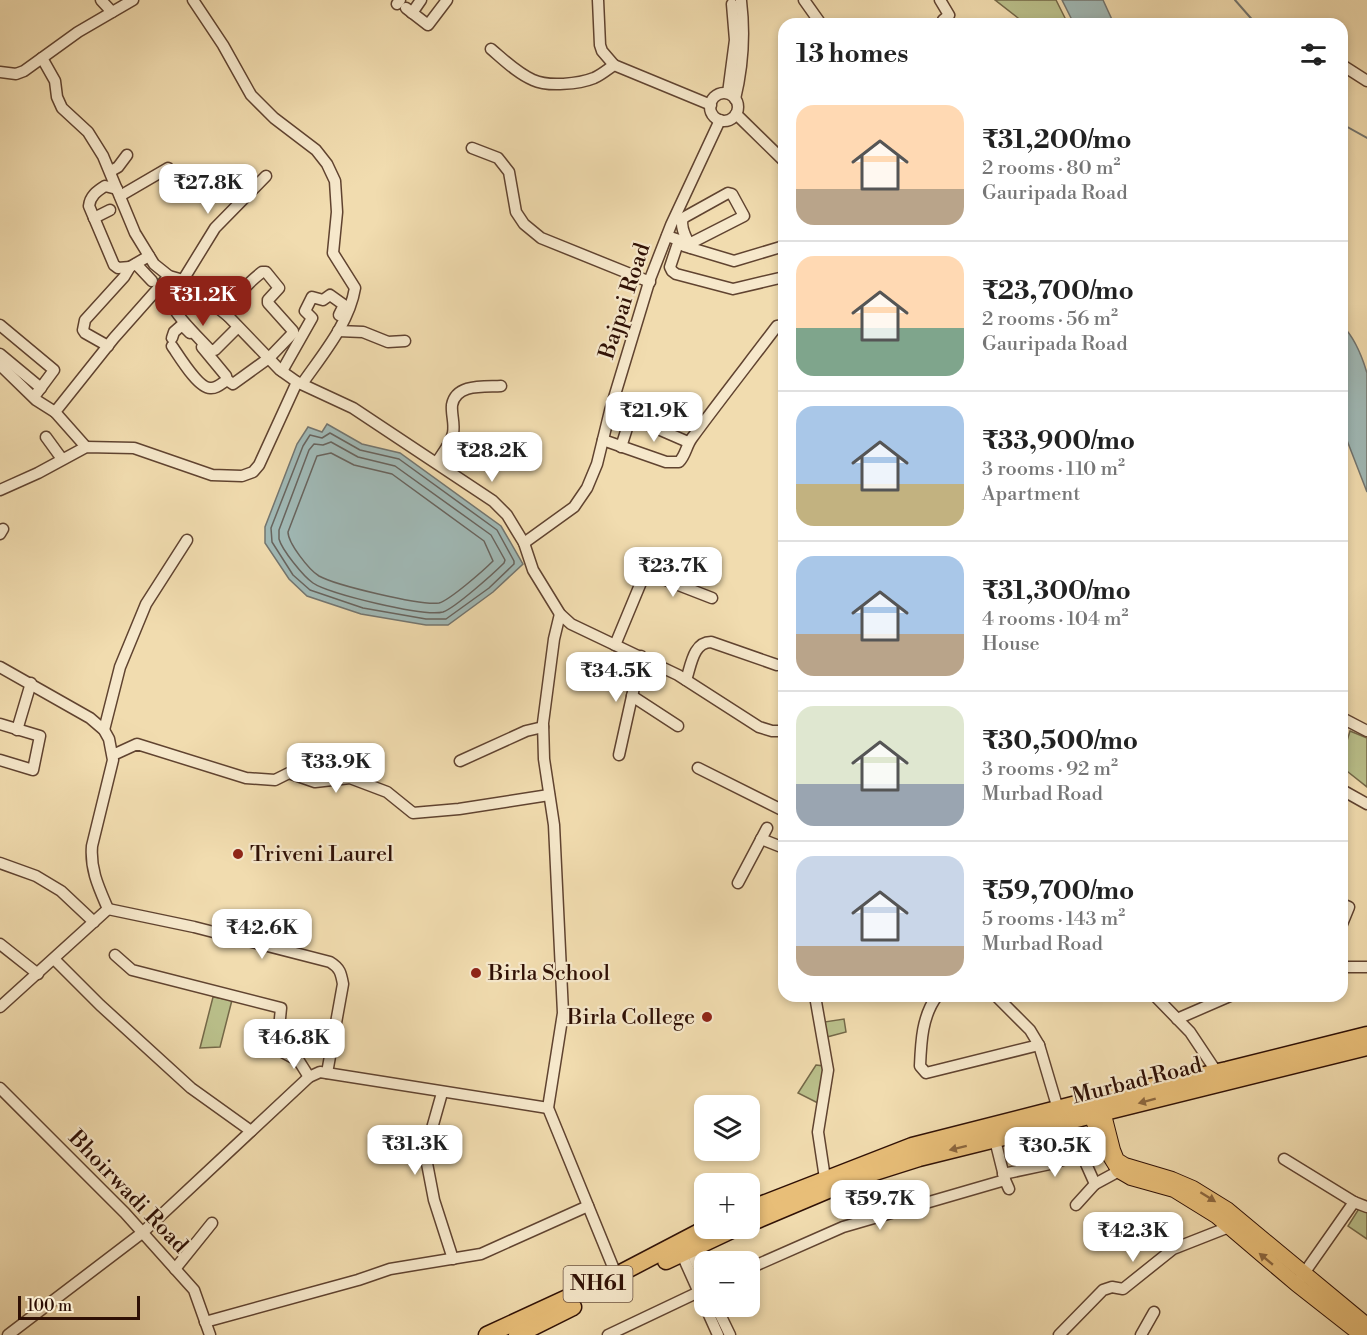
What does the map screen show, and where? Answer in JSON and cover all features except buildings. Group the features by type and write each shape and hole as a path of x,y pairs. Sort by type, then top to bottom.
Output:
{"highway":[{"path":"760,1206 826,1185 912,1146 1058,1109 1095,1107 1220,1077 1367,1035"},
{"name":"Murbad Road","path":"1220,1077 1367,1047"},
{"name":"Murbad Road","path":"760,1218 826,1185 920,1158 995,1140 1095,1107"},
{"name":"NH61","path":"684,1246 694,1238"},
{"name":"NH61","path":"518,1335 619,1279 684,1246 704,1239"},
{"name":"NH61","path":"487,1335 619,1279"}],"main road":[{"path":"1095,1107 1101,1142 1119,1171 1131,1178 1157,1180"},
{"path":"1095,1107 1117,1160 1157,1180 1216,1216 1233,1223 1335,1307 1361,1335"},
{"path":"1335,1307 1367,1325"}],"street":[{"path":"0,72 20,73 78,32 106,4 133,0"},
{"path":"0,490 86,447 134,448 212,475 242,476 253,472 259,465 300,383 353,300 355,288 333,253 336,212 335,181 327,164 316,150 274,118 251,95 224,45 193,0"},
{"path":"422,0 405,6 424,23 430,25 447,0"},
{"path":"598,0 600,45 602,51 614,65 711,105"},
{"path":"804,0 817,18"},
{"path":"940,0 948,15 945,18"},
{"path":"732,96 718,94 712,101 713,114 720,120 729,119 736,114 738,106 732,96 743,61 744,40 734,1"},
{"path":"491,49 516,71 534,81 549,84 594,78 614,65"},
{"path":"42,58 55,81 57,98 62,108 87,132 114,172 118,193 135,233 154,264 169,276 184,281 228,316 269,358 300,383 353,408 493,501 507,515 525,543 533,570 560,614 571,624 641,656 686,680 759,727 778,731"},
{"path":"1348,69 1367,81"},
{"path":"736,114 778,155"},
{"name":"Bajpai Road","path":"525,543 574,507 587,488 594,472 650,282 667,236 720,120"},
{"path":"472,148 498,158 509,172 516,212 524,224 541,238 650,282"},
{"path":"114,172 127,155"},
{"path":"118,193 168,168"},
{"path":"238,327 215,350 210,350 175,310 174,299 215,228 266,176"},
{"path":"118,193 105,186 92,196 89,206 114,265 118,267 133,265 149,256"},
{"path":"686,245 681,224 683,218 728,193 732,194 744,216 686,245 670,267 672,271 733,289 778,278"},
{"path":"94,218 110,210"},
{"path":"667,236 734,261 778,248"},
{"path":"133,265 152,281"},
{"path":"108,346 85,333 83,323 133,265"},
{"path":"227,380 215,388 209,389 201,385 172,342 174,332 184,326 227,380 233,384 269,358 293,331 268,303 279,288 266,272 262,272 245,286 228,316"},
{"path":"55,412 169,276"},
{"path":"282,370 312,318 305,311 312,297 323,300 330,295 344,305 334,330"},
{"path":"0,325 54,370 37,393"},
{"path":"603,441 666,462 679,462 684,458 688,442 778,326"},
{"path":"334,330 363,332 388,342 405,341"},
{"path":"0,354 86,447"},
{"path":"0,365 37,393"},
{"path":"437,462 453,433 454,398 461,390 501,386"},
{"path":"621,447 628,424 635,419 688,442"},
{"path":"46,437 62,459"},
{"path":"104,730 120,668 147,604 187,540"},
{"path":"615,645 652,556"},
{"path":"645,572 712,598"},
{"path":"560,614 554,639 543,727 544,759 554,825 563,1013 548,1108 619,1279"},
{"path":"686,680 696,649 705,642 711,642 777,665"},
{"path":"619,755 641,656"},
{"path":"0,667 90,718 104,730 109,739 113,755 91,857 92,869 108,909"},
{"path":"17,730 31,683"},
{"path":"632,696 678,726"},
{"path":"1348,721 1367,730"},
{"path":"0,724 40,736 33,770 0,760"},
{"path":"460,761 526,731 543,727"},
{"path":"113,755 137,744 246,778 275,780 289,773 315,782 350,777 387,792 413,813 459,809 549,795"},
{"path":"698,768 778,808"},
{"path":"1348,793 1367,804"},
{"path":"738,883 767,828"},
{"path":"761,839 778,846"},
{"path":"0,863 36,876 61,891 94,922"},
{"path":"0,1007 108,909"},
{"path":"108,909 194,927 330,962 336,966 341,973 343,984 327,1073"},
{"path":"0,944 38,974"},
{"path":"115,956 132,970 281,1008 277,1049 299,1061 309,1077"},
{"path":"54,959 100,1005 192,1088 251,1131"},
{"path":"1348,967 1367,968"},
{"path":"815,1002 828,1070 818,1132 826,1185"},
{"path":"933,1002 928,1011 922,1038 920,1066 926,1073 1039,1046"},
{"path":"1002,1002 1030,1030 1039,1046 1058,1109"},
{"path":"1161,1002 1190,1032 1220,1077"},
{"path":"1177,1019 1215,1002"},
{"path":"8,1335 142,1233 309,1077 320,1072 548,1108"},
{"name":"Bhoirwadi Road","path":"0,1088 125,1212 194,1290 210,1335"},
{"path":"442,1093 425,1153 434,1200 453,1259"},
{"path":"995,1140 1006,1181"},
{"path":"760,1264 843,1227 1006,1181 1075,1156 1083,1157 1095,1184"},
{"path":"1284,1159 1363,1204 1300,1279"},
{"path":"1076,1205 1095,1184 1119,1171"},
{"path":"205,1322 390,1269 481,1254 588,1206"},
{"path":"175,1269 212,1223"},
{"path":"1059,1335 1103,1290 1112,1287 1123,1289 1173,1249 1233,1223"},
{"path":"684,1246 694,1264"},
{"path":"684,1246 694,1272"},
{"path":"608,1335 694,1293"},
{"path":"1141,1335 1154,1312"},
{"path":"711,1317 718,1335"},
{"path":"721,1317 730,1335"}],"green space":[{"path":"995,0 1056,0 1065,18 1018,18"},
{"path":"1350,731 1367,738 1367,787 1348,772"},
{"path":"213,997 232,1000 220,1047 200,1048"},
{"path":"844,1019 846,1032 827,1037 824,1022"},
{"path":"816,1065 824,1066 818,1103 798,1093"},
{"path":"1360,1207 1367,1210 1367,1239 1348,1226"}],"water":[{"path":"1062,0 1103,0 1111,18 1071,18"},
{"path":"1348,332 1363,360 1367,373 1367,492 1348,443"},
{"path":"327,424 362,444 400,453 501,526 523,564 493,592 448,625 426,625 361,614 307,596 289,579 265,543 265,527 297,444 308,427 322,432"}],"waterway":[{"path":"1235,0 1251,18"},
{"path":"1348,127 1367,138"}],"place":[{"name":"Triveni Laurel","path":"238,854"},
{"name":"Birla School","path":"476,973"},
{"name":"Birla College","path":"707,1017"}]}
